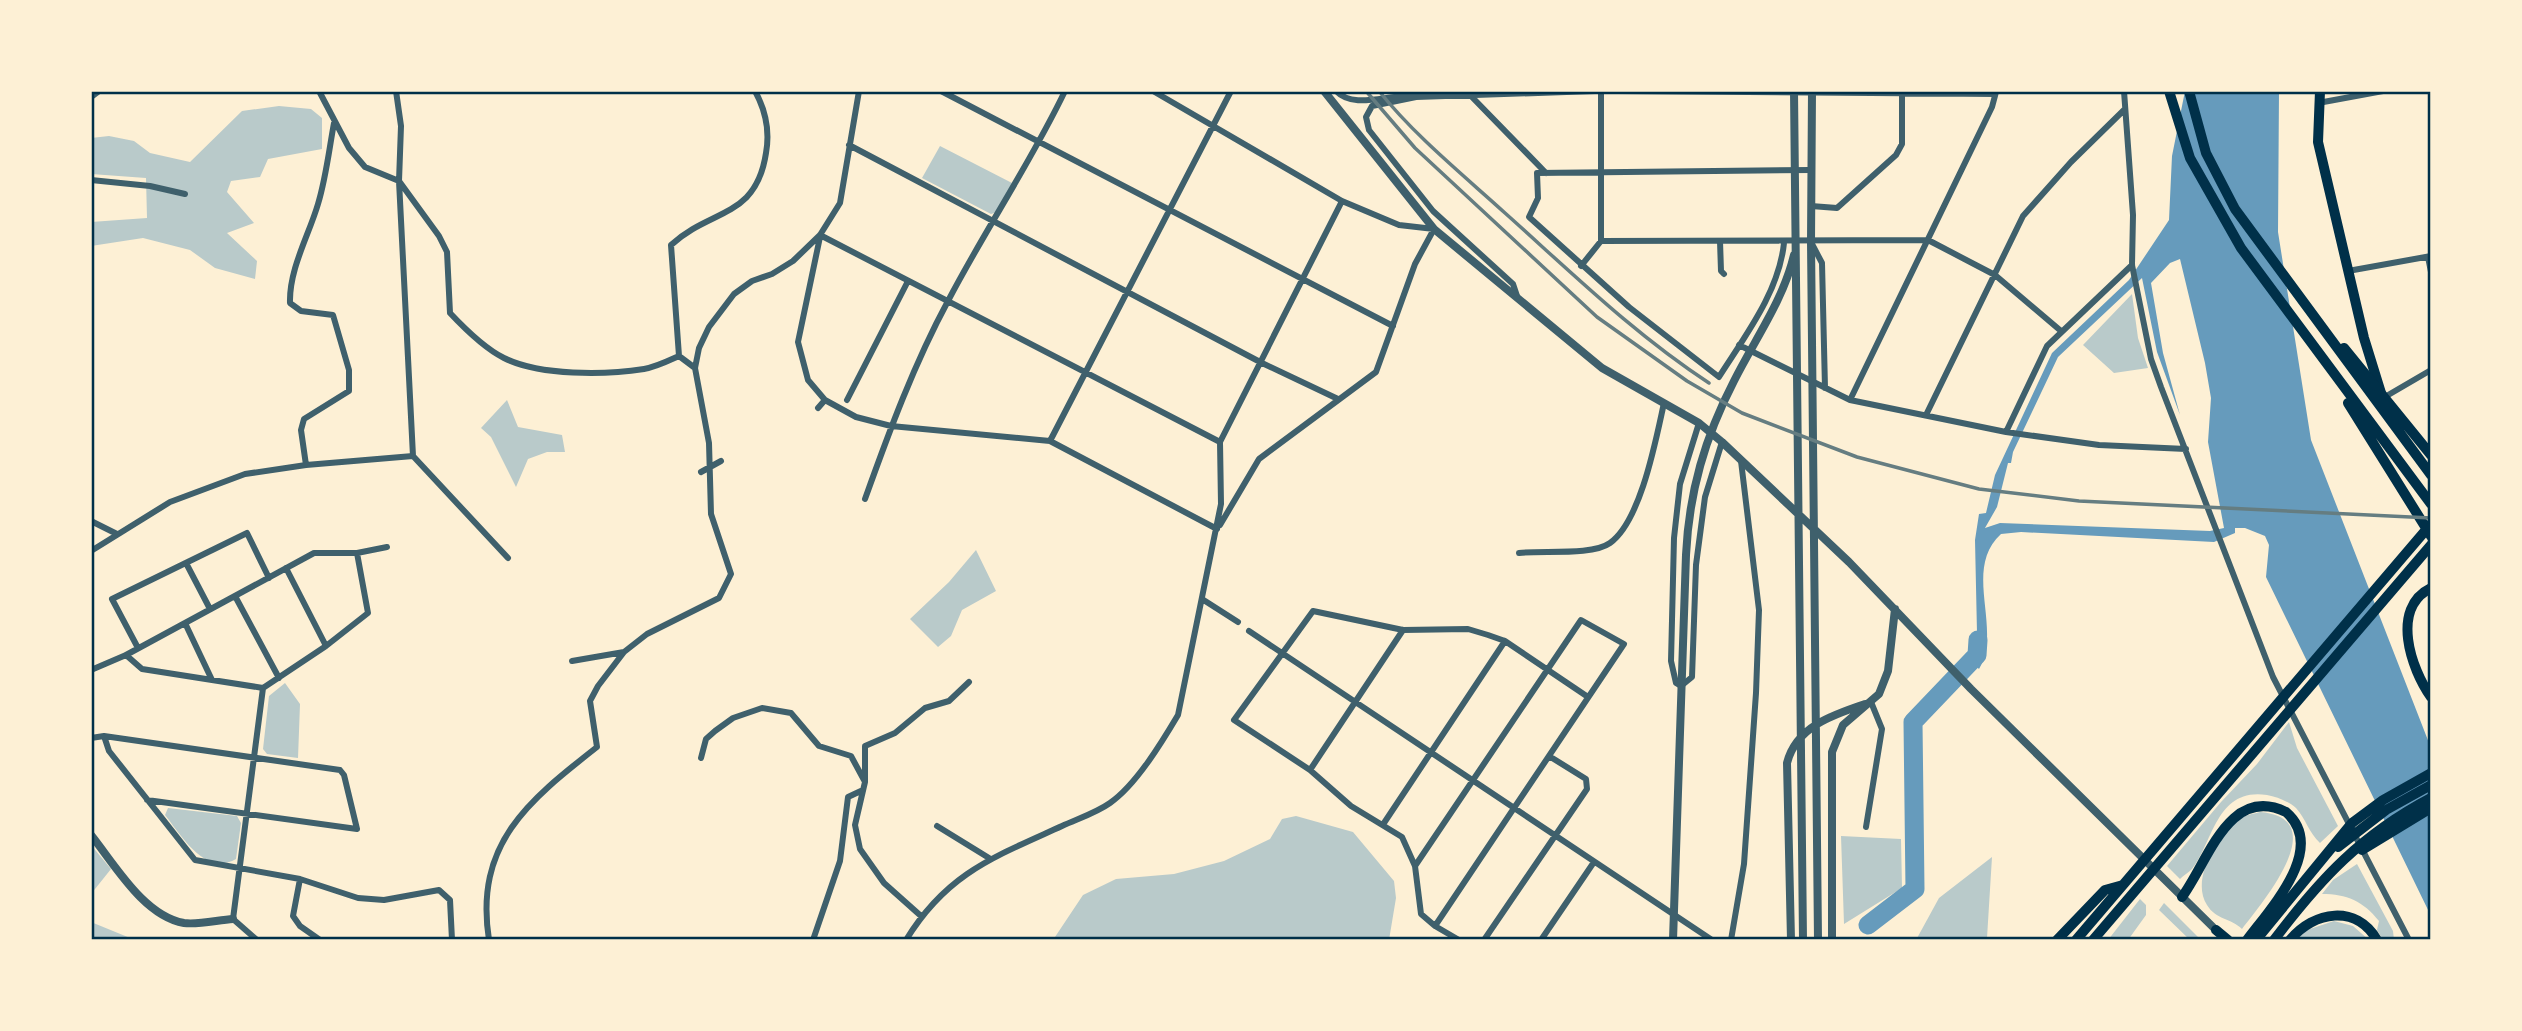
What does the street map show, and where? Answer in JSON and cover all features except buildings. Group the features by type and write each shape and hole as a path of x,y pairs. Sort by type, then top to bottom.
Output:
{"highway":[{"path":"2169,91 2190,158 2262,284 2353,410 2431,536"},
{"path":"2189,91 2206,153 2235,209 2431,477"},
{"path":"2241,248 2431,504"},
{"path":"2309,311 2367,373 2431,455"},
{"path":"2076,940 2431,525 2402,488"},
{"path":"2094,940 2431,545"},
{"path":"2431,588 2413,605 2408,629 2416,669 2431,697"},
{"path":"2274,940 2383,800 2431,772"},
{"path":"2346,847 2386,810 2431,785"},
{"path":"2251,938 2309,873 2346,847 2431,798"},
{"path":"2182,897 2223,828 2236,815 2260,805 2287,812 2301,833 2300,854 2286,884 2251,938"},
{"path":"2346,847 2396,827 2431,808"},
{"path":"2057,940 2105,890 2123,885"},
{"path":"2099,940 2115,915"},
{"path":"2290,940 2308,922 2334,915 2361,922 2377,940"},
{"path":"2216,930 2227,940"}],"main road":[{"path":"2320,91 2318,142 2348,271 2383,398 2408,445 2431,477"}],"street":[{"path":"91,97 99,91"},
{"path":"319,91 334,123 365,167 398,181 426,216 447,252 450,313 504,359 552,371 597,373 646,369 679,356"},
{"path":"396,91 401,126 398,181 413,456 508,558"},
{"path":"695,368 679,356 671,245 691,229 725,214 758,187 764,172 770,131 755,91"},
{"path":"489,940 488,872 523,811 541,792 597,747 590,701 624,652 647,634 719,598 729,583 731,574 711,514 709,443 695,368 709,327 734,294 752,281 772,274 793,261 820,235 840,203 859,91"},
{"path":"941,91 1392,326"},
{"path":"865,499 891,426 947,302 1041,141 1065,91"},
{"path":"1153,91 1342,201 1399,225 1434,229"},
{"path":"1050,441 1171,212 1231,91"},
{"path":"1324,91 1434,229 1602,368 1699,423 1722,442 1895,609 1971,689 2216,930"},
{"path":"1336,91 1342,97 1356,100 1404,94 1595,91"},
{"path":"1581,266 1601,241 1601,91"},
{"path":"1619,91 1996,93 1992,107 1850,400"},
{"path":"2124,91 2133,215 2132,265 2151,359 2186,449 2194,479 2273,677 2409,940"},
{"path":"2318,103 2383,91"},
{"path":"1794,92 1803,940"},
{"path":"1812,92 1818,940"},
{"path":"1811,206 1837,208 1896,155 1902,144 1902,92"},
{"path":"1416,94 1372,106 1366,117 1369,130 1433,211 1513,284 1518,301"},
{"path":"1470,95 1546,173"},
{"path":"1926,415 2023,216 2071,162 2124,110"},
{"path":"306,465 301,430 304,419 349,391 351,378 333,315 301,311 290,303 290,292 302,246 319,202 334,123"},
{"path":"849,145 1262,363 1338,399"},
{"path":"1784,243 1772,289 1719,377 1581,266 1529,217 1538,198 1537,173 1811,170"},
{"path":"91,180 184,194"},
{"path":"906,940 921,916 950,886 989,858 1109,804 1162,742 1178,715 1221,504 1220,442 1342,201"},
{"path":"1217,529 1259,459 1377,372 1415,264 1434,229"},
{"path":"820,235 1220,442"},
{"path":"820,235 798,342 808,380 825,400 856,417 891,426 1050,441 1217,529"},
{"path":"1601,241 1784,243 1928,240 1995,275 2061,331"},
{"path":"1720,241 1721,271 1724,274"},
{"path":"1673,940 1687,528 1705,443 1779,300 1797,242"},
{"path":"1811,242 1822,263 1825,388"},
{"path":"2348,271 2430,257 2431,272"},
{"path":"2006,432 2039,360 2061,331 2132,265"},
{"path":"847,400 908,281"},
{"path":"1739,345 1850,400 2006,432 2099,446 2186,449"},
{"path":"2383,398 2431,369"},
{"path":"818,408 825,400"},
{"path":"1519,553 1587,550 1609,544 1626,525 1638,495 1664,403"},
{"path":"1681,686 1676,682 1671,661 1674,538 1680,484 1699,423"},
{"path":"1681,686 1692,677 1696,565 1705,497 1722,442"},
{"path":"91,551 170,502 245,474 306,465 413,456"},
{"path":"701,472 721,461"},
{"path":"1731,940 1744,864 1759,610 1741,461"},
{"path":"91,522 117,534"},
{"path":"138,648 112,599 247,533 269,578"},
{"path":"91,670 125,655 314,553 357,552 387,547"},
{"path":"125,655 142,669 263,688 326,646 368,613 357,552"},
{"path":"186,563 210,610"},
{"path":"286,568 326,646"},
{"path":"235,596 279,678"},
{"path":"1202,599 1238,622"},
{"path":"1832,940 1832,752 1843,725 1879,694 1888,671 1895,609"},
{"path":"1459,940 1435,926 1422,914 1415,866 1402,837 1384,823 1351,806 1310,770 1234,720 1313,611 1403,630 1468,629 1505,641 1588,698"},
{"path":"1415,866 1581,620 1624,644 1435,926"},
{"path":"184,623 212,680"},
{"path":"1310,770 1403,630"},
{"path":"1249,631 1712,940"},
{"path":"1384,823 1505,641"},
{"path":"572,661 624,652"},
{"path":"921,916 884,883 860,849 855,825 865,782 865,746 895,733 925,708 949,701 969,682"},
{"path":"233,919 263,688"},
{"path":"1866,827 1882,729 1871,702"},
{"path":"1791,940 1787,763 1791,747 1811,727 1871,702"},
{"path":"701,758 706,739 733,718 762,708 779,709 791,713 819,746 851,756 865,782"},
{"path":"104,736 109,751 195,860 300,879 358,898 384,900 439,890 450,901 452,940"},
{"path":"91,738 104,736 340,770 344,775 357,829 147,800"},
{"path":"1484,940 1587,789 1586,779 1549,756"},
{"path":"813,940 840,860 848,797 863,790"},
{"path":"937,827 989,858"},
{"path":"91,835 137,891 163,917 186,923 233,919 257,940"},
{"path":"1541,940 1594,862"},
{"path":"300,879 293,916 300,926 320,940"}],"shaded area":[{"path":"279,106 311,109 322,118 322,149 268,159 260,177 231,181 227,192 254,223 227,233 257,261 255,279 215,268 190,250 143,238 91,246 91,222 147,218 146,178 91,174 91,138 109,136 134,141 150,153 190,162 242,111"},
{"path":"940,146 1012,183 997,212 991,214 922,178"},
{"path":"2132,294 2138,338 2148,368 2114,373 2083,345"},
{"path":"507,400 518,427 562,435 565,452 547,452 528,459 516,487 491,437 481,428"},
{"path":"976,550 996,591 962,610 951,636 938,647 910,619 949,582"},
{"path":"285,683 300,704 298,758 267,754 263,749 269,696"},
{"path":"2289,722 2297,748 2338,826 2320,843 2293,806 2271,796 2250,795 2226,808 2192,869 2180,879 2167,866 2257,764"},
{"path":"168,808 237,816 241,823 236,859 214,863 204,858 186,842 165,815"},
{"path":"2260,812 2282,818 2292,829 2292,845 2276,883 2242,929 2211,910 2203,894 2202,883 2209,858 2223,836 2242,818"},
{"path":"1296,816 1353,832 1394,881 1396,898 1389,940 1251,940 1250,937 1222,940 1053,940 1083,895 1116,879 1174,874 1224,861 1270,839 1282,819"},
{"path":"1841,836 1901,839 1902,888 1844,924"},
{"path":"91,845 111,869 91,894"},
{"path":"1992,857 1987,938 1916,940 1939,898"},
{"path":"2357,864 2393,931 2394,940 2383,940 2377,930 2379,921 2361,904 2347,897 2322,894 2333,880"},
{"path":"2140,899 2146,905 2146,915 2128,940 2108,940"},
{"path":"2164,903 2201,940 2190,940 2159,910"},
{"path":"2334,921 2353,926 2369,940 2296,940 2307,930"},
{"path":"91,922 135,940 91,940"}],"water":[{"path":"2185,91 2279,91 2278,232 2311,440 2431,748 2431,916 2266,577 2269,545 2265,536 2245,528 2235,528 2235,533 2214,542 2021,532 2001,534 1990,548 1984,565 1987,636 1985,653 1979,669 1971,661 1977,633 1975,540 1979,514 1986,513 1995,475 2052,353 2129,280 2169,220 2172,156","holes":["2180,259 2211,398 2208,442 2224,528 2210,531 2000,523 1985,528 1997,507 2008,463 2011,463 2013,452 2058,357 2142,278 2157,352 2180,415 2163,353 2151,283 2170,263"]}],"waterway":[{"path":"1868,925 1915,889 1913,722 1977,655 1978,640"}],"railway":[{"path":"1366,91 1415,148 1597,317 1687,381 1742,413 1857,457 1979,489 2079,501 2431,518"},
{"path":"1379,91 1439,154 1579,280 1655,344 1709,383"}]}
